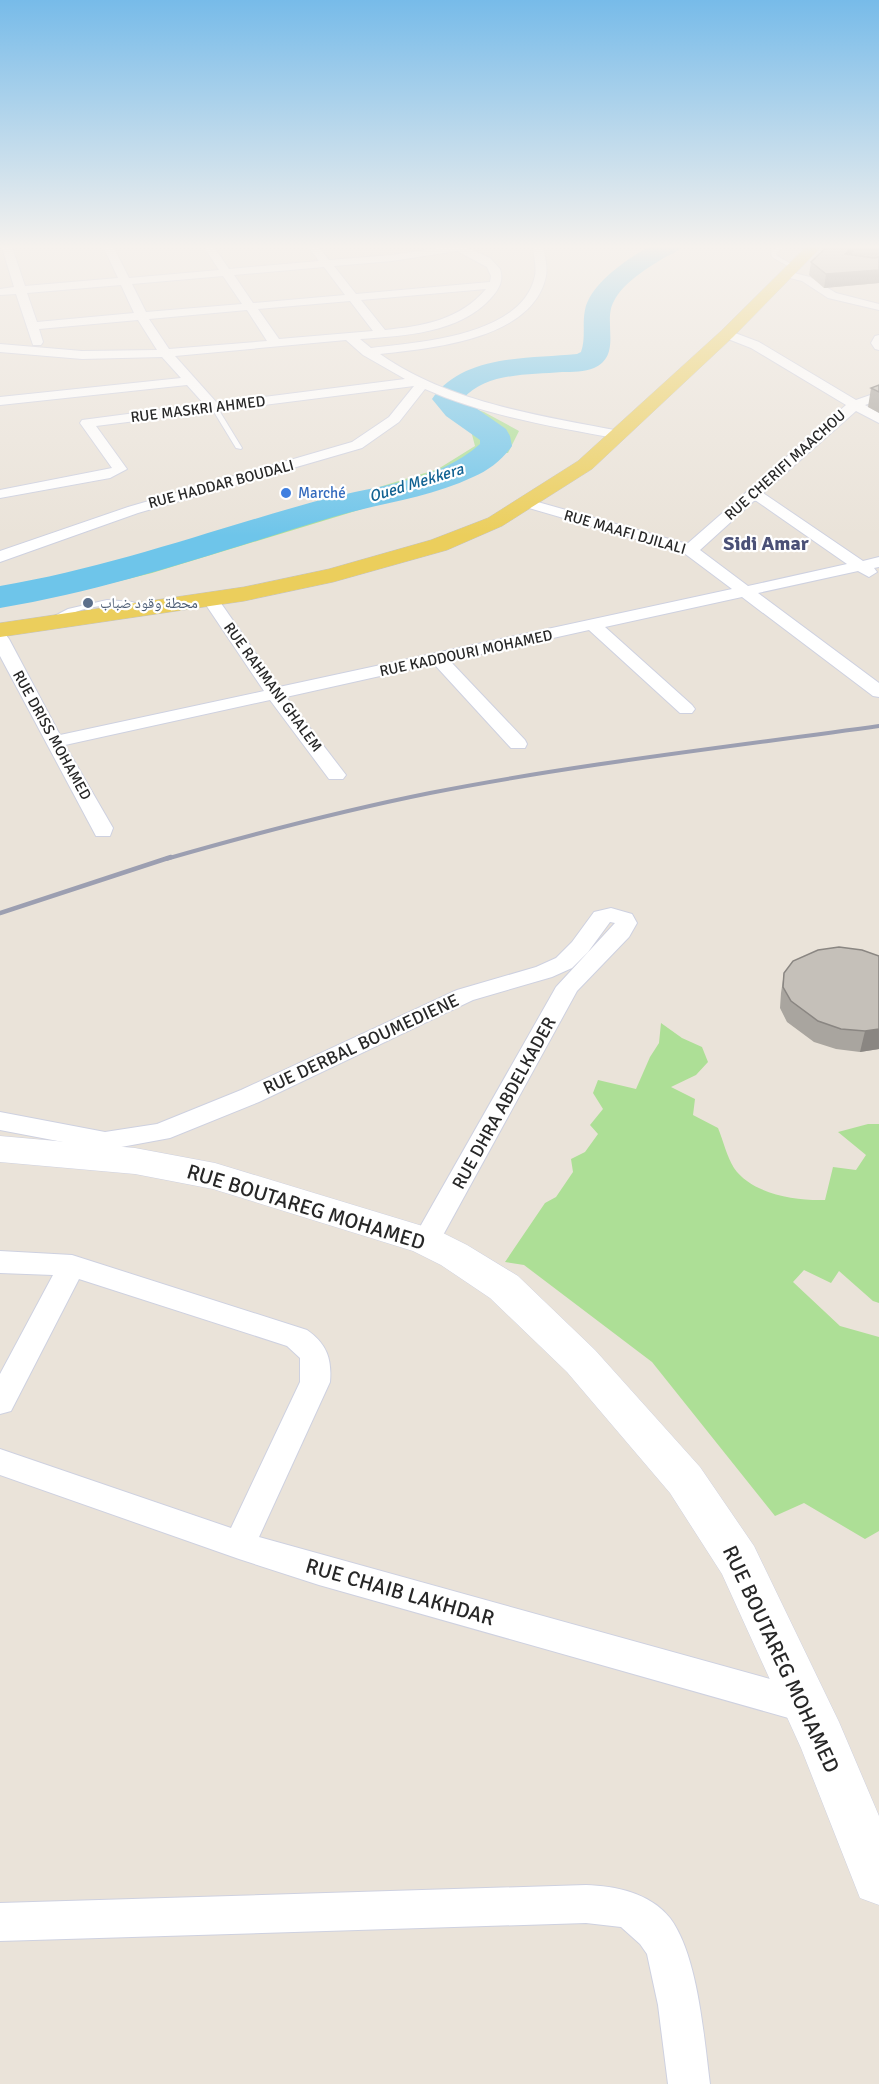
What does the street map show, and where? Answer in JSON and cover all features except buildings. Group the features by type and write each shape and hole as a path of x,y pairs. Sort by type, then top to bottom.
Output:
{"main road":[{"path":"0,630 210,599 333,575 449,542 495,522 585,465 719,341"}],"street":[{"path":"37,341 41,354"},
{"path":"158,341 165,353 214,407"},
{"path":"0,348 41,354 129,355 293,341"},
{"path":"354,341 367,352 424,385 474,404 520,416 620,435"},
{"path":"367,352 446,341"},
{"path":"745,341 879,418"},
{"path":"0,401 192,381"},
{"name":"RUE MASKRI AHMED","path":"0,494 110,474 120,469 87,423 424,385"},
{"name":"RUE HADDAR BOUDALI","path":"0,557 38,541 151,503 357,445 381,433 424,385"},
{"path":"854,405 879,396"},
{"name":"RUE CHERIFI MAACHOU","path":"690,550 854,405"},
{"path":"754,493 879,578"},
{"name":"RUE MAAFI DJILALI","path":"527,503 690,550 879,692"},
{"name":"RUE KADDOURI MOHAMED","path":"54,742 879,562"},
{"name":"RUE RAHMANI GHALEM","path":"210,599 275,694 336,775"},
{"path":"593,625 686,709"},
{"name":"RUE DRISS MOHAMED","path":"0,639 54,742 103,828 103,832"},
{"path":"438,658 518,744"},
{"name":"RUE DERBAL BOUMEDIENE","path":"0,1122 105,1141 161,1131 250,1096 465,995 566,973"},
{"name":"RUE DHRA ABDELKADER","path":"426,1241 566,973"},
{"name":"RUE BOUTAREG MOHAMED","path":"0,1149 135,1161 215,1176 426,1241 454,1255 504,1287 581,1361 686,1479 738,1560 806,1706 879,1879"},
{"path":"0,1262 72,1266 297,1338 312,1348 317,1360 315,1382 239,1545"},
{"path":"0,1402 72,1266"},
{"name":"RUE CHAIB LAKHDAR","path":"0,1462 239,1545 320,1570 806,1706"},
{"path":"0,1922 613,1906 634,1914 656,1933 665,1950 682,2025 689,2084"}],"lane":[{"path":"214,407 239,448"}],"green space":[{"path":"442,399 484,412 519,431 508,453 496,453 502,456 482,470 464,478 152,573 79,591 9,603 9,598 22,596 2,594 0,587 96,571 438,469 475,446 470,427","holes":["405,485 423,486 411,487 386,498 352,500 297,524 215,545 173,560 205,545 296,521 324,507 352,498 382,496","166,562 111,578 92,579 87,586 30,595 48,586 82,585 91,577"]},
{"path":"661,1023 682,1038 702,1047 708,1062 696,1075 671,1087 695,1099 693,1115 718,1128 734,1168 742,1177 763,1190 788,1197 825,1200 833,1167 856,1170 866,1155 838,1132 868,1124 879,1124 879,1303 873,1301 839,1271 831,1283 804,1270 793,1282 840,1326 879,1337 879,1531 865,1539 804,1503 775,1516 652,1362 524,1265 505,1262 545,1203 556,1197 573,1172 571,1159 585,1152 598,1134 590,1125 603,1109 593,1093 598,1080 636,1089 659,1043"}],"waterway":[{"name":"Oued Mekkera","path":"0,597 123,571 341,504 443,479 469,467 496,446 495,436 463,414 447,399 460,385 472,378 502,370 584,362 595,352 597,341"}],"railway":[{"path":"166,859 297,823 430,793 598,765 879,726"},
{"path":"0,913 171,857"}],"place":[{"name":"Marché","path":"286,493"},
{"name":"محطة وقود ضباب","path":"88,603"}],"district":[{"name":"Sidi Amar","path":"766,543"}]}
